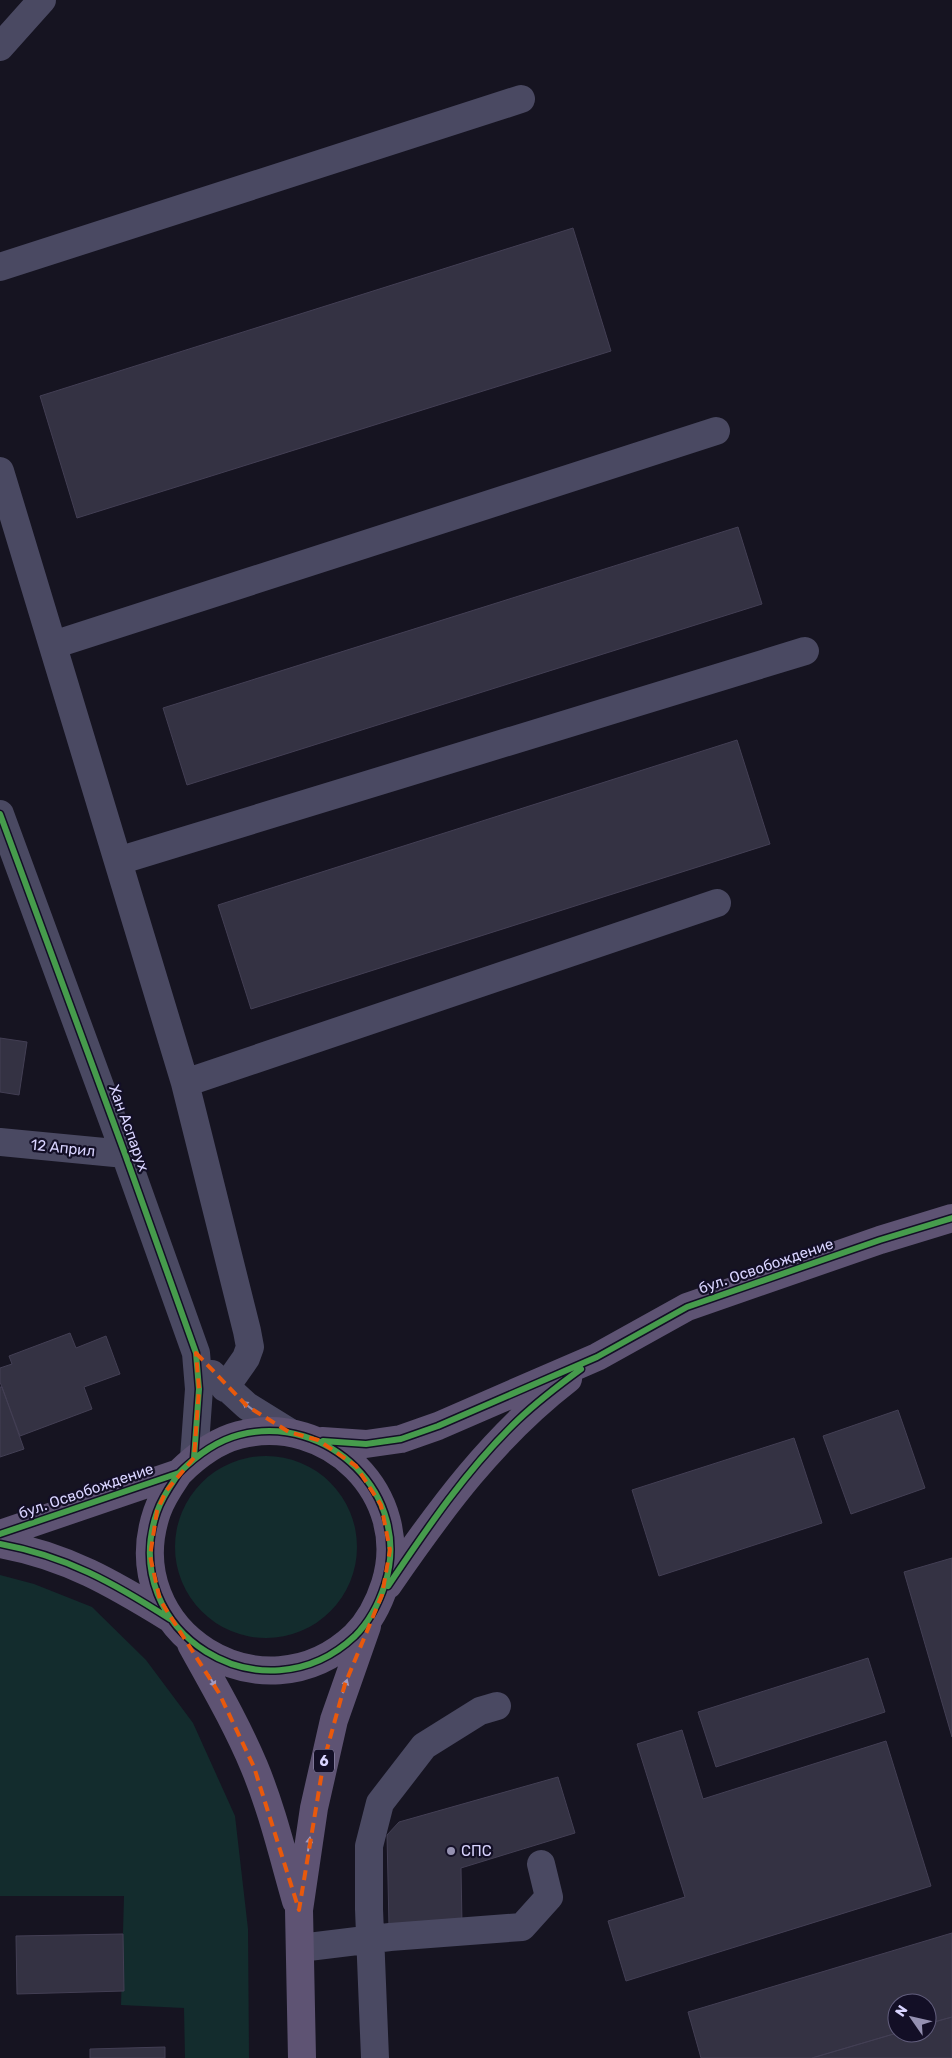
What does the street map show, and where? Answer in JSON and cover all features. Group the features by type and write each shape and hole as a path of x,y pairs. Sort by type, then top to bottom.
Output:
{"main road":[{"name":"бул. Освобождение","path":"318,1440 366,1444 401,1439 438,1426 596,1357 687,1308 791,1270 952,1218"},
{"name":"бул. Освобождение","path":"376,1607 449,1500 484,1456 519,1420 596,1357"},
{"name":"6","path":"299,1910 269,1805 237,1726 180,1629 160,1600 150,1556 151,1533 160,1505 166,1491 187,1465 215,1444 239,1435 264,1431 289,1432 318,1440 356,1466 370,1484 381,1505 388,1527 390,1550 388,1573 345,1684 324,1760 314,1808 299,1910 302,2058"},
{"name":"бул. Освобождение","path":"0,1534 187,1465"},
{"path":"0,1544 32,1550 68,1562 101,1578 180,1629"},
{"name":"6","path":"180,1629 206,1653 227,1663 249,1670 295,1669 317,1662 337,1650 355,1636 376,1607"}],"street":[{"path":"0,47 42,0"},
{"path":"0,267 521,99"},
{"path":"53,645 716,431"},
{"path":"0,470 185,1083 250,1347 246,1358 225,1388"},
{"path":"118,861 805,651"},
{"name":"Хан Аспарух","path":"0,814 196,1353 199,1389 187,1465"},
{"path":"185,1083 717,903"},
{"name":"12 Април","path":"0,1142 125,1154"},
{"name":"Хан Аспарух","path":"196,1353 225,1388 265,1419 289,1432"},
{"path":"375,2058 370,1940 369,1846 380,1803 424,1746 480,1711 497,1706"},
{"path":"300,1948 522,1927 549,1898 541,1864"}],"highlighted area":[{"path":"196,1353 247,1406 289,1432 318,1440 356,1466 381,1505 390,1550 382,1595 345,1684 324,1760 299,1910 254,1767 219,1693 160,1600 150,1556 157,1511 166,1491 194,1458 199,1389"}],"green space":[{"path":"275,1456 301,1463 317,1471 336,1489 350,1512 357,1538 357,1556 350,1582 342,1598 324,1617 317,1623 292,1634 275,1638 257,1638 231,1631 215,1623 190,1598 182,1582 177,1565 175,1538 182,1512 190,1496 215,1471 231,1463 248,1458"},
{"path":"0,1575 34,1584 92,1607 146,1660 193,1723 235,1816 248,1929 249,2058 185,2058 184,2008 121,2005 124,1896 0,1896"}],"building":[{"path":"573,228 611,351 77,518 40,396"},
{"path":"738,527 762,604 187,785 163,708"},
{"path":"737,740 770,844 251,1009 218,905"},
{"path":"0,1038 27,1042 19,1095 0,1092"},
{"path":"70,1333 76,1348 106,1336 120,1374 84,1387 92,1409 20,1436 0,1382 0,1368 12,1364 9,1356"},
{"path":"0,1387 2,1387 24,1449 0,1457"},
{"path":"898,1410 925,1488 851,1514 823,1436"},
{"path":"794,1438 822,1523 659,1576 632,1490"},
{"path":"952,1558 952,1737 904,1572"},
{"path":"868,1658 885,1712 716,1767 698,1712"},
{"path":"682,1730 703,1799 886,1741 931,1886 626,1981 608,1921 685,1897 637,1744"},
{"name":"СПС","path":"558,1777 575,1833 461,1868 462,1925 389,1926 387,1835 399,1822"},
{"path":"952,1933 952,2017 937,2021 937,1993 887,1993 887,2036 812,2058 701,2058 688,2012"},
{"path":"123,1934 124,1991 17,1994 16,1936"},
{"path":"952,2017 952,2058 812,2058 887,2036 887,2043 937,2043 937,2021"},
{"path":"165,2047 165,2058 90,2058 90,2049"}],"cycle path":[{"path":"0,814 196,1353 199,1389 194,1458"},
{"path":"323,1441 366,1444 401,1439 438,1426 597,1357 687,1307 880,1240 952,1218"},
{"path":"388,1586 433,1521 482,1458 525,1413 581,1369"},
{"path":"0,1534 179,1473 207,1450 222,1441 239,1435 272,1431 303,1436 332,1449 356,1468 375,1492 387,1520 390,1551 385,1584 373,1612 360,1631 318,1661 279,1670 241,1667 206,1652 177,1627 158,1594 150,1555 157,1512 164,1496 179,1473"},
{"path":"0,1544 47,1556 89,1572 170,1619"}],"place":[{"name":"СПС","path":"451,1851"}]}
